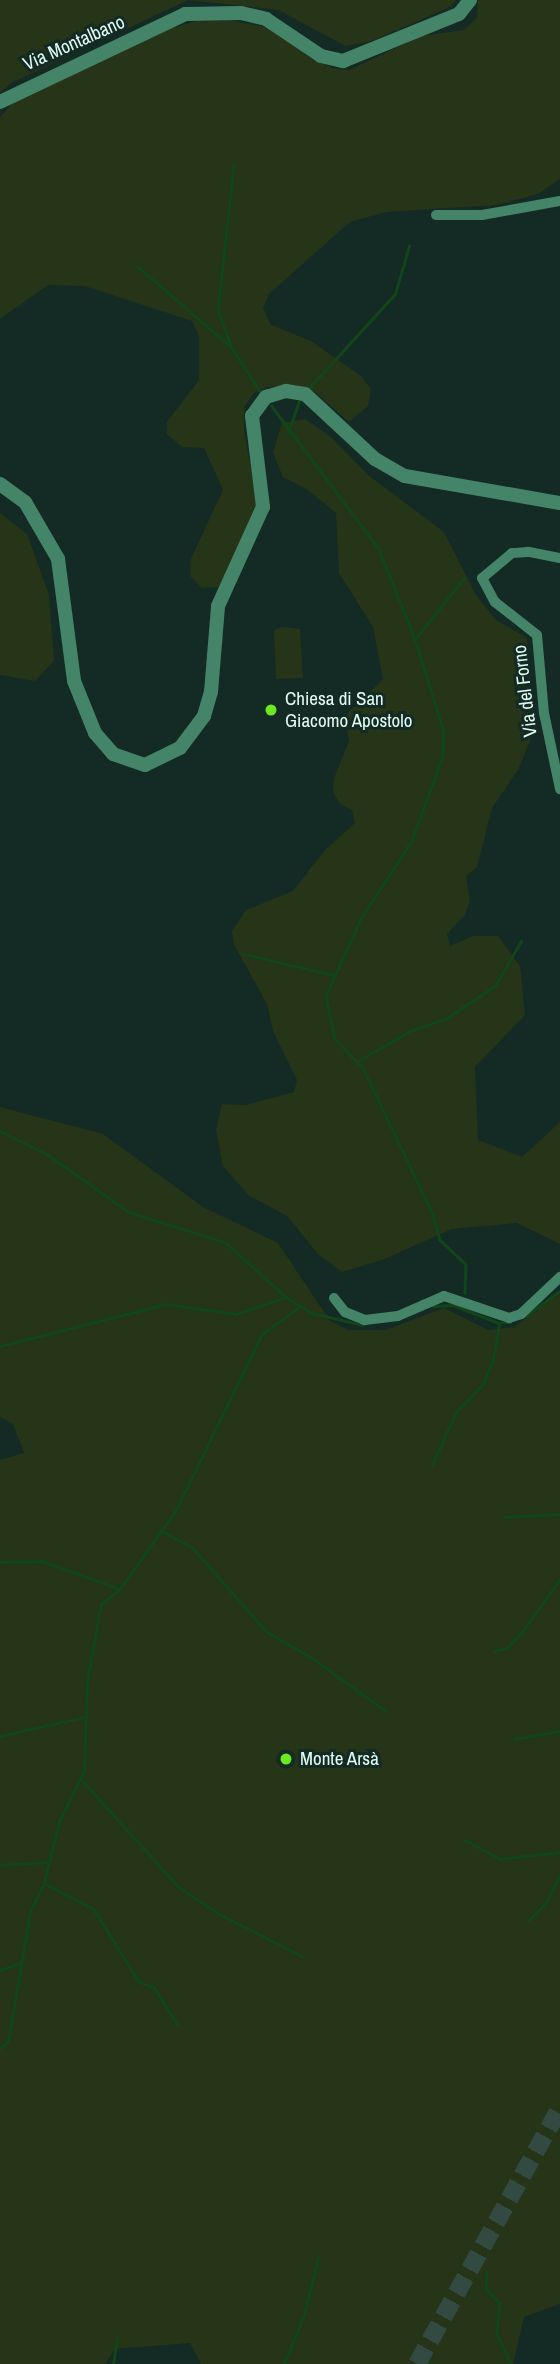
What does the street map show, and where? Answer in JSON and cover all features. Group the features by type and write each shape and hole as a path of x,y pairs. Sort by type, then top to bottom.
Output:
{"street":[{"name":"Via Montalbano","path":"0,102 186,14 241,13 267,19 321,56 343,61 459,14 470,0"},
{"path":"436,215 482,215 560,201"},
{"path":"0,484 25,502 58,559 74,681 95,733 113,754 145,765 180,748 204,716 211,692 218,606 263,507 252,416 266,397 286,391 305,394 375,459 405,476 560,503"},
{"name":"Via del Forno","path":"560,558 528,552 512,554 486,570 482,578 495,602 537,635 542,650 544,713 560,789"},
{"path":"334,1298 345,1312 365,1320 398,1316 444,1296 509,1318 522,1314 560,1277"}],"green space":[{"path":"0,0 188,0 11,83 0,93"},
{"path":"188,0 456,0 450,7 369,42 345,46 279,10"},
{"path":"478,0 560,0 560,179 538,194 497,205 386,212 350,222 269,294 263,308 271,325 311,341 361,376 371,389 368,406 349,422 316,393 296,385 267,387 254,393 244,407 244,429 257,505 220,587 202,588 191,577 190,561 223,490 204,448 182,447 167,434 167,422 199,380 199,336 192,321 85,286 48,285 0,319 0,117 13,103 34,92 168,29 197,21 229,20 276,29 304,53 332,68 349,70 421,36 464,30 477,18"},
{"path":"305,419 331,437 368,475 444,532 476,595 496,620 527,638 534,731 518,770 492,808 477,867 466,876 470,901 465,915 447,934 450,946 473,936 498,936 520,966 525,1015 475,1067 478,1140 522,1157 560,1122 560,1244 517,1223 452,1229 382,1260 342,1272 318,1254 287,1216 248,1195 223,1166 216,1130 222,1104 246,1105 294,1092 297,1080 273,1031 267,1004 234,945 232,931 246,910 293,891 325,850 355,823 352,810 340,804 333,792 334,778 349,741 345,716 383,679 373,627 339,573 336,513 308,490 283,477 273,453 282,423"},
{"path":"0,513 27,534 49,595 54,661 35,681 0,675"},
{"path":"282,627 300,629 303,678 276,679 274,630"},
{"path":"0,1107 103,1134 203,1207 278,1243 330,1321 349,1330 386,1330 444,1308 488,1330 514,1327 560,1294 560,2304 524,2317 513,2364 201,2364 190,2343 115,2349 105,2364 0,2364 0,1460 24,1453 13,1424 0,1417"}],"waterway":[{"path":"234,166 218,310 232,348 260,391"},
{"path":"310,387 395,294 409,246"},
{"path":"137,266 230,346"},
{"path":"288,433 300,398"},
{"path":"271,405 379,549 415,639 444,732 442,759 412,841 361,919 326,996 335,1039 363,1068 432,1212 440,1240 466,1264 465,1293"},
{"path":"415,639 464,578"},
{"path":"358,1061 410,1031 447,1018 495,986 521,941"},
{"path":"244,954 334,975"},
{"path":"0,1131 47,1154 129,1212 225,1242 286,1297 312,1313 363,1325"},
{"path":"526,1316 560,1291"},
{"path":"0,1346 166,1304 236,1314 286,1297"},
{"path":"433,1306 453,1305 499,1323 511,1323"},
{"path":"0,2048 8,2042 30,1912 44,1883 59,1822 84,1771 87,1681 101,1604 120,1589 176,1510 262,1334 301,1306"},
{"path":"432,1465 456,1412 483,1384 493,1359 499,1324"},
{"path":"505,1517 560,1514"},
{"path":"160,1530 192,1547 267,1632 311,1657 386,1711"},
{"path":"0,1562 42,1561 120,1589"},
{"path":"494,1651 507,1648 523,1631 560,1579"},
{"path":"0,1736 85,1717"},
{"path":"514,1739 560,1731"},
{"path":"81,1779 180,1888 221,1915 302,1956"},
{"path":"465,1840 500,1859 560,1852"},
{"path":"0,1865 46,1862"},
{"path":"528,1921 547,1901 560,1875"},
{"path":"44,1883 94,1909 139,1982 154,1987 177,2024"},
{"path":"0,1970 20,1963"},
{"path":"284,2364 304,2315 318,2258"},
{"path":"487,2272 486,2289 500,2303 497,2334 511,2364"},
{"path":"113,2364 117,2338"},
{"path":"426,2364 430,2357"}],"tunnel":[{"path":"417,2364 560,2108"}],"place":[{"name":"Chiesa di San Giacomo Apostolo","path":"271,710"},
{"name":"Monte Arsà","path":"286,1759"}]}
